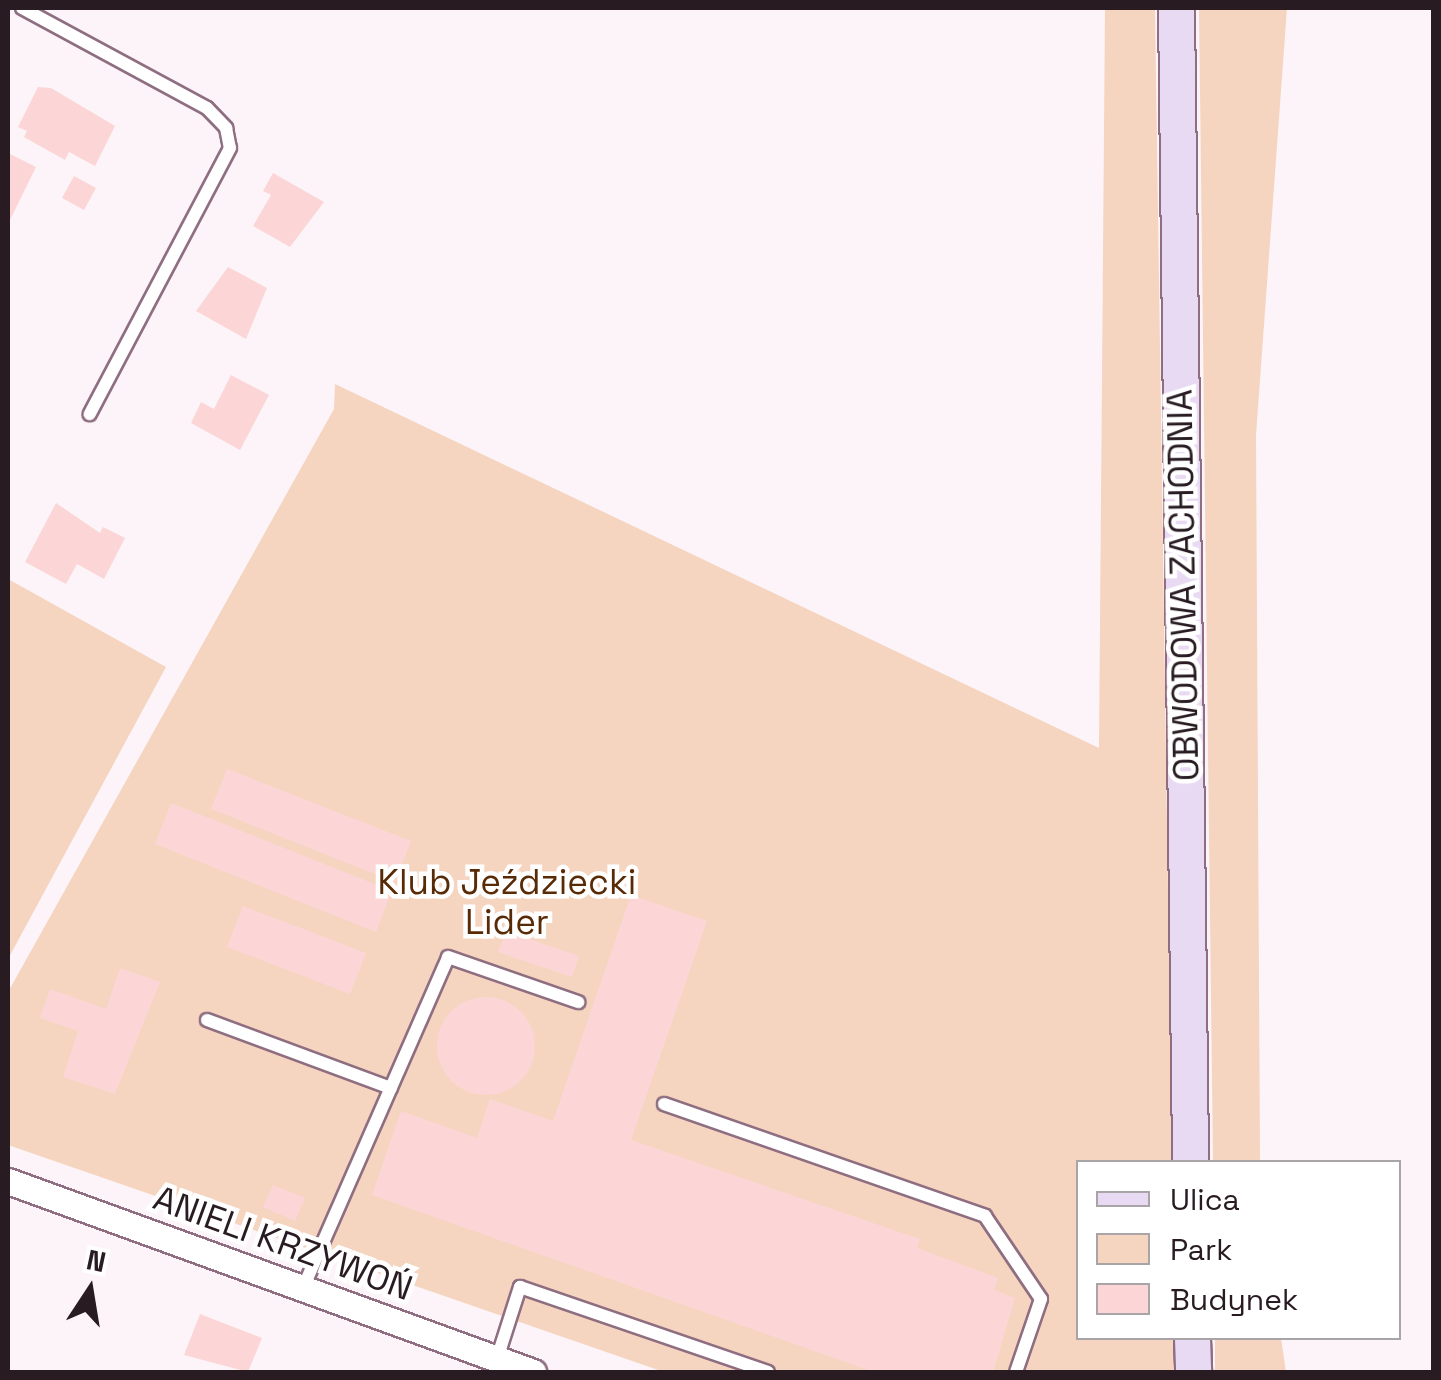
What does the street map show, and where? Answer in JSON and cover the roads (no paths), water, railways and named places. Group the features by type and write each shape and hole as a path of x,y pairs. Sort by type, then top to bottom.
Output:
{"main road":[{"name":"OBWODOWA ZACHODNIA","path":"1176,8 1190,1160"},
{"path":"1192,1340 1193,1372"}],"street":[{"name":"ANIELI KRZYWOŃ","path":"8,1181 303,1288 496,1365 533,1372"}],"lane":[{"path":"22,8 208,108 226,128 230,148 90,414"},
{"path":"303,1288 448,958 578,1002"},
{"path":"207,1020 392,1088"},
{"path":"664,1104 985,1216 1041,1299 1016,1372"},
{"path":"496,1365 520,1287 768,1372"}],"park label":[{"name":"Klub Jeździecki Lider","path":"507,902"}]}
